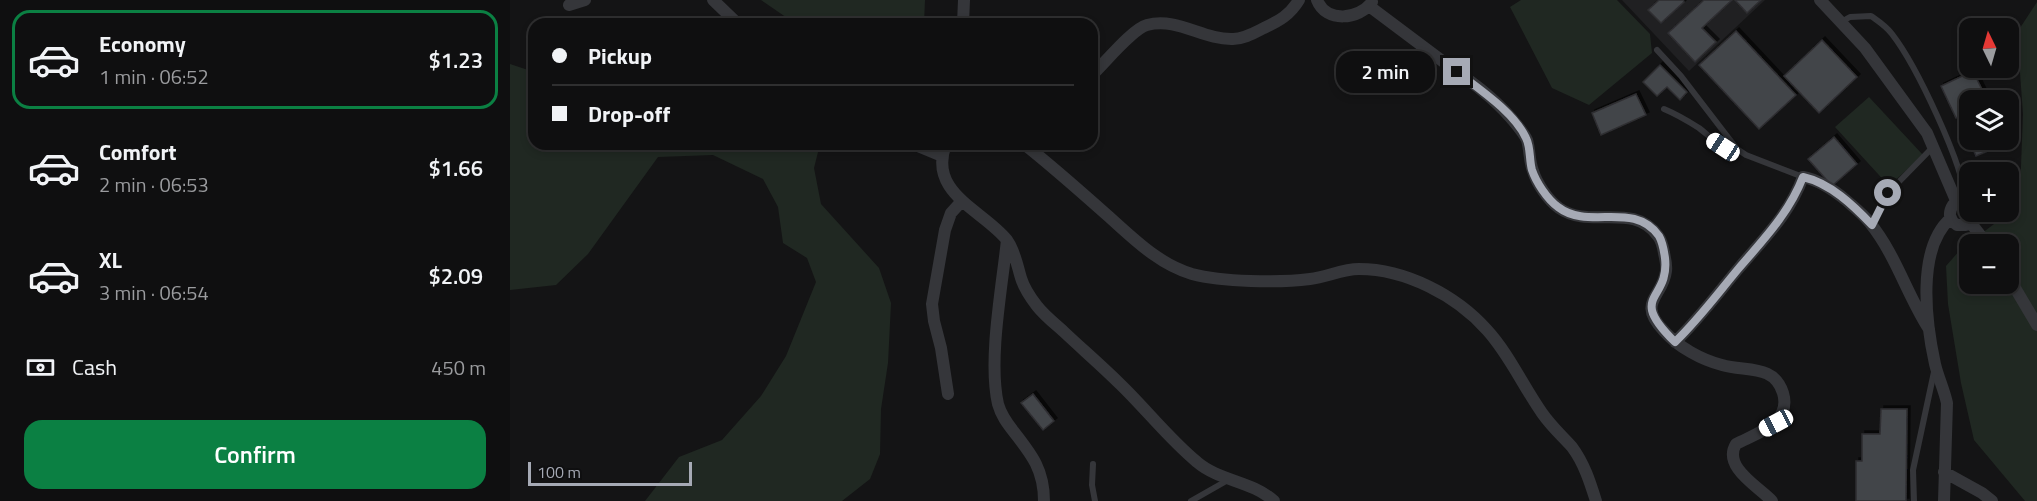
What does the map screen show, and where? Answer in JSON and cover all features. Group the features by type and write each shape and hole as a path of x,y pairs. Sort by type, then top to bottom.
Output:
{"street":[{"path":"569,5 585,0"},
{"path":"713,0 732,18"},
{"path":"963,18 964,0"},
{"path":"1098,69 1135,31 1147,25 1182,26 1210,36 1242,38 1281,21 1293,10 1299,0"},
{"path":"1317,0 1324,11 1332,15 1354,15 1371,3 1492,98 1526,138 1532,170 1540,186 1557,207 1573,216 1586,219 1613,216 1640,220 1659,236 1666,270 1651,302 1651,308 1654,319 1662,330 1675,342 1707,360 1767,373 1779,383 1784,396 1782,415 1776,423 1736,444 1732,450 1732,456 1740,471 1772,501"},
{"path":"1825,3 1865,48 1927,133 1959,194"},
{"path":"944,150 943,171 949,188 961,202 983,217 1007,240 1013,249 1026,291 1038,308 1120,384 1195,461 1210,472 1252,488 1274,501"},
{"path":"1031,150 1140,245 1162,261 1190,273 1275,282 1312,279 1351,270 1377,270 1422,283 1455,302 1488,331 1544,416 1572,447 1588,477 1596,501"},
{"path":"1675,342 1767,237 1788,208 1803,177 1813,179 1837,192 1872,225 1896,264 1909,295 1929,329"},
{"path":"948,394 941,348 933,321 932,304 945,230 951,213 961,202"},
{"path":"1959,209 1951,209 1951,218 1957,225 1962,226 1963,222"},
{"path":"1944,501 1947,403 1936,366 1929,329 1927,269 1932,244 1951,218"},
{"path":"1007,240 996,351 998,404 1002,417 1040,469 1044,501"},
{"path":"2019,294 2037,325"},
{"path":"1944,472 1992,501"}],"lane":[{"path":"1840,22 1850,17 1871,16 1892,34 1931,104 1959,168"},
{"path":"1657,51 1681,76 1737,149"},
{"path":"1664,109 1677,114 1699,128 1723,147 1737,149 1803,177"},
{"path":"1872,225 1888,193 1934,146"},
{"path":"1914,501 1913,470 1936,366"},
{"path":"1093,464 1092,485 1095,501"},
{"path":"1191,501 1229,480"}],"shaded area":[{"path":"761,0 925,0 924,18 787,18"},
{"path":"1521,0 1617,0 1650,34 1652,53 1589,105 1552,88 1510,7"},
{"path":"1622,0 1765,0 1689,71"},
{"path":"2037,2 2037,501 2025,501 1974,440 1961,383 1948,304 1946,266 1959,251 1959,294 2019,294 2019,234 1981,234 1997,222 2019,222 2023,114 2020,28"},
{"path":"510,64 528,70 528,150 818,150 814,168 821,204 879,268 891,303 888,363 881,409 880,454 870,479 842,501 645,501 679,457 722,440 761,396 786,356 816,282 807,258 783,243 778,207 763,179 713,155 658,157 588,254 556,285 510,290"},
{"path":"1869,97 1923,155 1889,186 1835,127"}],"building":[{"path":"1659,0 1683,0 1684,2 1661,23 1648,10"},
{"path":"1704,0 1732,0 1702,28 1716,42 1695,62 1668,33"},
{"path":"1735,0 1761,0 1747,13"},
{"path":"1736,31 1796,95 1759,129 1699,65"},
{"path":"1822,40 1857,77 1819,113 1784,76"},
{"path":"1660,65 1687,92 1680,100 1667,87 1657,96 1643,82"},
{"path":"1959,78 1976,78 1982,90 1959,90 1959,117 1956,118 1941,86"},
{"path":"1636,94 1646,115 1601,135 1592,113"},
{"path":"1834,137 1857,164 1832,186 1808,159"},
{"path":"1973,150 1990,150 1976,156"},
{"path":"1033,394 1054,421 1043,430 1021,403"},
{"path":"1881,409 1907,409 1906,501 1856,501 1856,461 1862,461 1862,434 1880,434"}],"route":[{"path":"1457,72 1492,98 1512,119 1526,138 1532,170 1540,186 1557,207 1573,216 1586,219 1613,216 1640,220 1659,236 1666,270 1651,302 1651,308 1654,319 1675,342 1767,237 1788,208 1803,177 1813,179 1837,192 1872,225 1888,193"}]}
